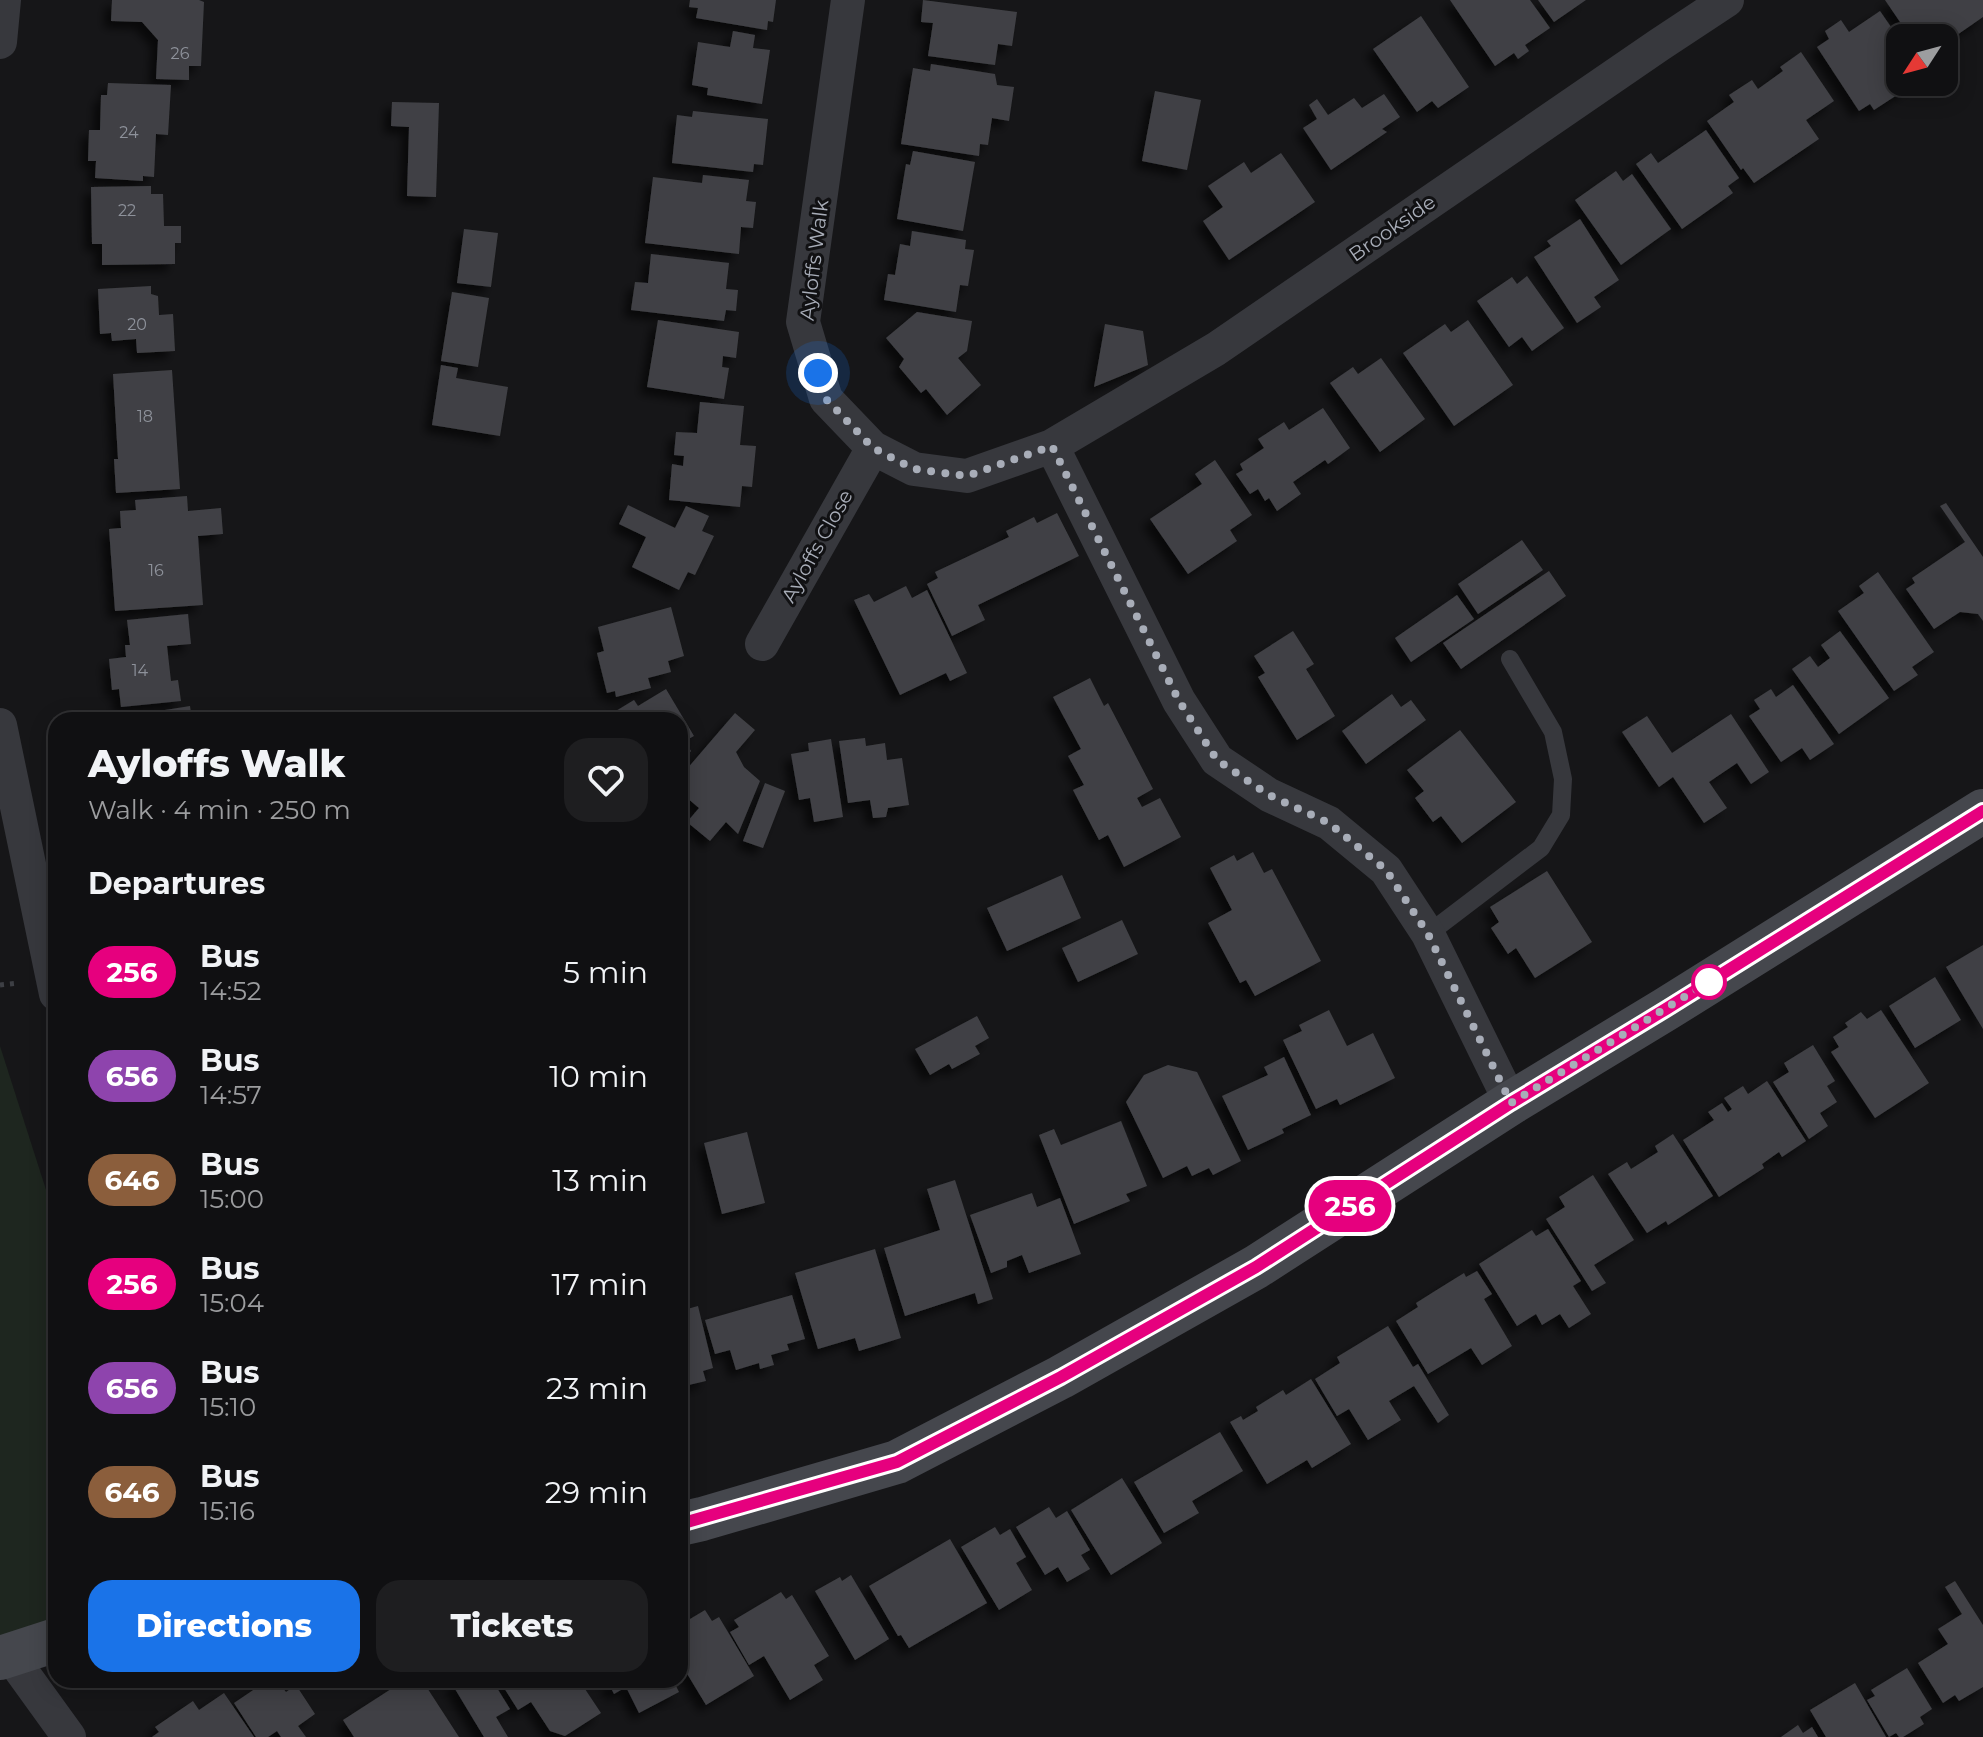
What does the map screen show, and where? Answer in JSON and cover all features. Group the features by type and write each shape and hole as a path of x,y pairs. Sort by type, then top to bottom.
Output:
{"street":[{"path":"0,42 4,0"},
{"name":"Ayloffs Walk","path":"848,0 803,322 826,399 873,448 914,469 967,476 1052,446"},
{"name":"Brookside","path":"1052,446 1216,349 1727,0"},
{"path":"1052,446 1179,701 1217,760 1269,795 1329,823 1386,870 1428,934 1511,1103"},
{"name":"Ayloffs Close","path":"762,644 873,448"},
{"path":"0,725 48,956"},
{"path":"688,1522 897,1462 1061,1377 1256,1267 1511,1103 1983,811"},
{"path":"48,1643 5,1656 69,1737"}],"lane":[{"path":"1428,934 1541,848 1561,815 1563,779 1553,732 1510,659"}],"shaded area":[{"path":"0,1046 48,1196 48,1633 0,1648"}],"building":[{"path":"112,0 204,2 201,66 189,66 189,80 156,79 158,40 142,22 111,21"},
{"path":"690,0 776,0 773,22 768,21 767,30 696,18 698,8 689,7"},
{"path":"923,0 1017,12 1012,46 998,44 995,65 928,56 933,23 921,22"},
{"path":"1450,0 1530,0 1550,28 1525,45 1529,51 1518,59 1514,53 1495,66"},
{"path":"1538,0 1586,0 1554,22"},
{"path":"1885,0 1983,0 1983,17 1958,34 1958,24 1901,24"},
{"path":"1880,11 1889,24 1886,24 1886,96 1896,96 1874,110 1870,104 1859,111 1817,47 1829,39 1825,31 1841,20 1849,32"},
{"path":"1421,16 1469,87 1438,108 1432,101 1417,112 1373,49"},
{"path":"733,31 755,35 753,48 770,50 762,104 707,95 708,88 692,85 698,42 730,47"},
{"path":"1801,52 1834,101 1806,120 1819,139 1754,183 1743,168 1741,170 1707,121 1734,102 1729,95 1752,80 1758,89 1783,71 1780,67"},
{"path":"931,64 995,74 997,85 1014,87 1009,121 992,118 988,145 980,144 979,156 901,144 913,68 930,71"},
{"path":"108,83 171,85 168,135 156,134 154,177 143,176 143,181 95,178 96,161 88,161 89,130 100,130 101,95 107,95"},
{"path":"1155,91 1201,100 1187,170 1142,161"},
{"path":"1384,94 1400,117 1382,129 1387,132 1331,170 1303,128 1317,119 1309,105 1317,99 1328,115 1354,98 1362,108"},
{"path":"392,102 439,103 436,197 407,196 409,127 391,126"},
{"path":"693,111 768,119 763,165 754,164 753,172 672,163 677,115 692,117"},
{"path":"1706,130 1739,178 1728,186 1733,193 1682,229 1636,164 1651,153 1658,163"},
{"path":"913,151 975,162 963,231 897,219 906,164 910,165"},
{"path":"1281,153 1315,202 1229,260 1203,221 1223,207 1208,186 1244,162 1251,173"},
{"path":"1616,171 1623,181 1632,174 1671,229 1621,265 1575,200"},
{"path":"703,175 749,180 746,201 756,202 753,228 741,227 739,254 645,243 653,177 702,183"},
{"path":"151,186 151,194 163,194 164,226 181,226 181,243 175,243 175,264 102,265 102,244 92,244 91,187"},
{"path":"1580,219 1619,280 1594,297 1601,307 1577,323 1534,257 1551,246 1547,241"},
{"path":"464,229 498,233 491,287 457,283"},
{"path":"912,231 966,240 965,249 974,250 968,286 960,285 956,312 884,300 888,274 895,275 900,244 910,246"},
{"path":"651,254 729,263 726,289 738,290 736,311 726,310 724,321 631,310 635,282 648,283"},
{"path":"1527,276 1564,328 1532,351 1522,337 1509,347 1477,301 1512,277 1517,284"},
{"path":"151,286 151,294 158,296 159,315 173,314 175,351 137,353 136,339 112,341 111,333 100,334 98,289"},
{"path":"452,292 489,298 478,367 441,361"},
{"path":"917,312 972,321 967,351 958,358 981,385 947,415 926,389 921,393 899,367 904,359 886,338"},
{"path":"658,320 739,332 736,358 723,356 722,367 729,368 724,399 647,387"},
{"path":"1468,320 1513,385 1454,426 1403,353 1445,324 1451,332"},
{"path":"1105,324 1143,331 1148,365 1094,387"},
{"path":"1381,358 1425,419 1380,452 1330,383 1353,367 1358,374"},
{"path":"441,365 458,368 456,378 508,387 500,436 432,425"},
{"path":"172,370 180,489 116,493 114,459 118,459 113,374"},
{"path":"700,402 744,406 740,445 756,446 752,487 742,486 740,507 669,500 672,464 683,466 684,456 674,455 676,432 697,433"},
{"path":"1323,408 1350,448 1328,464 1325,460 1293,482 1301,494 1277,511 1269,498 1265,501 1258,489 1250,494 1236,474 1243,470 1240,464 1264,448 1258,439 1284,422 1289,430"},
{"path":"1215,460 1252,515 1230,530 1237,541 1188,574 1150,519 1202,484 1195,474"},
{"path":"187,496 188,511 221,508 223,534 198,536 203,605 115,611 109,529 121,528 120,511 136,510 135,500"},
{"path":"1946,503 1983,557 1983,621 1978,614 1960,612 1934,629 1906,589 1915,583 1912,578 1965,542 1940,506"},
{"path":"628,505 675,528 686,506 709,516 702,531 714,536 695,575 688,572 679,590 632,567 646,537 619,524"},
{"path":"1057,513 1079,556 978,605 985,620 952,636 927,584 938,578 935,572 1009,537 1006,531 1034,517 1037,523"},
{"path":"1522,540 1543,570 1478,614 1458,584"},
{"path":"1549,571 1566,596 1461,669 1443,643"},
{"path":"1878,572 1934,652 1912,667 1918,675 1894,691 1838,611 1864,593 1859,586"},
{"path":"906,586 912,598 927,590 967,673 950,681 946,673 900,695 854,600 869,594 874,602"},
{"path":"1457,595 1474,619 1411,662 1395,638"},
{"path":"671,607 684,656 668,661 671,672 648,678 651,688 616,697 615,691 607,693 597,653 604,651 598,627"},
{"path":"188,614 191,644 167,646 171,681 178,680 181,701 121,707 119,689 112,690 109,659 126,657 125,645 130,645 127,620"},
{"path":"1293,631 1314,664 1306,669 1335,716 1297,740 1258,677 1265,673 1254,656"},
{"path":"1840,631 1889,698 1839,734 1792,669 1810,656 1818,667 1830,658 1821,645"},
{"path":"1090,678 1104,706 1108,703 1153,789 1137,798 1142,807 1160,798 1181,837 1124,867 1108,835 1099,840 1073,790 1084,785 1068,756 1081,749 1053,697"},
{"path":"1793,685 1834,744 1810,760 1802,748 1781,762 1749,716 1760,709 1754,700 1771,689 1776,697"},
{"path":"666,689 680,712 614,712 634,700 638,706"},
{"path":"1392,694 1401,707 1411,700 1426,720 1366,764 1342,731"},
{"path":"190,706 191,712 153,712"},
{"path":"735,713 755,730 736,752 744,767 760,781 738,834 726,822 710,841 688,823 699,808 688,799 688,768"},
{"path":"1731,714 1769,772 1751,784 1737,763 1709,782 1727,808 1704,823 1673,777 1659,787 1622,732 1647,716 1672,753"},
{"path":"688,726 694,736 688,739"},
{"path":"1460,730 1516,802 1462,843 1441,816 1433,822 1415,798 1424,791 1407,770"},
{"path":"865,738 866,746 885,743 887,760 902,758 909,805 888,808 886,817 873,818 870,800 848,803 839,741"},
{"path":"831,739 843,817 814,822 810,798 799,800 791,754 809,751 808,743"},
{"path":"765,783 785,791 763,848 743,841"},
{"path":"1253,852 1264,873 1272,869 1321,961 1255,996 1246,980 1240,983 1208,923 1232,910 1210,868 1234,855 1237,861"},
{"path":"1547,871 1592,942 1535,978 1516,948 1508,954 1491,928 1499,922 1490,907"},
{"path":"1062,875 1081,918 1007,951 987,908"},
{"path":"1122,920 1138,954 1078,982 1062,948"},
{"path":"1983,945 1983,1029 1946,967"},
{"path":"1935,977 1961,1020 1915,1048 1889,1006"},
{"path":"1329,1010 1347,1046 1373,1033 1395,1078 1340,1105 1337,1099 1316,1109 1283,1040 1302,1031 1299,1025"},
{"path":"1881,1010 1929,1083 1875,1118 1831,1052 1839,1047 1833,1037 1848,1027 1845,1023 1861,1012 1867,1019"},
{"path":"977,1016 989,1038 975,1046 980,1054 952,1069 949,1064 930,1075 915,1049"},
{"path":"1813,1045 1835,1081 1827,1086 1837,1102 1820,1113 1828,1126 1809,1139 1773,1082 1789,1072 1784,1063"},
{"path":"1284,1057 1311,1115 1282,1129 1284,1133 1248,1150 1222,1096 1268,1075 1264,1067"},
{"path":"1168,1065 1197,1072 1241,1161 1213,1175 1209,1168 1192,1176 1187,1166 1163,1178 1126,1102 1144,1075"},
{"path":"1767,1081 1806,1141 1782,1157 1779,1152 1762,1164 1764,1168 1719,1197 1683,1140 1714,1120 1708,1112 1722,1103 1728,1112 1732,1109 1724,1098 1743,1086 1748,1094"},
{"path":"1121,1121 1147,1186 1126,1194 1130,1201 1074,1224 1039,1135 1054,1129 1061,1145"},
{"path":"747,1132 765,1203 722,1214 704,1143"},
{"path":"1673,1134 1713,1196 1668,1225 1666,1221 1647,1233 1608,1174 1627,1162 1631,1169 1658,1152 1655,1146"},
{"path":"1593,1175 1634,1240 1594,1265 1606,1283 1592,1291 1546,1219 1565,1207 1559,1197"},
{"path":"955,1180 993,1299 978,1304 975,1293 905,1316 884,1248 940,1230 927,1189"},
{"path":"1032,1193 1037,1207 1060,1198 1081,1254 1029,1273 1022,1255 1007,1261 1007,1267 991,1273 970,1215"},
{"path":"1548,1229 1581,1281 1573,1286 1591,1314 1569,1328 1560,1314 1542,1325 1536,1314 1517,1326 1479,1264 1532,1230 1536,1236"},
{"path":"875,1249 901,1338 859,1351 855,1338 818,1349 795,1273"},
{"path":"1477,1271 1492,1294 1484,1299 1512,1346 1482,1365 1471,1348 1428,1374 1396,1321 1418,1307 1416,1303 1464,1273 1466,1277"},
{"path":"792,1295 805,1339 787,1344 789,1350 771,1355 774,1365 760,1369 759,1363 736,1370 730,1350 715,1354 705,1320"},
{"path":"698,1306 713,1368 703,1371 706,1381 688,1385 688,1309"},
{"path":"1388,1326 1413,1367 1418,1364 1449,1415 1438,1423 1414,1386 1389,1401 1401,1420 1368,1440 1349,1409 1337,1416 1315,1379 1340,1363 1337,1357"},
{"path":"1311,1379 1351,1444 1312,1468 1307,1460 1267,1484 1230,1422 1241,1416 1243,1420 1258,1411 1256,1407 1283,1390 1286,1395"},
{"path":"1220,1432 1243,1471 1192,1501 1199,1513 1164,1533 1134,1482"},
{"path":"1122,1478 1162,1543 1111,1575 1071,1510"},
{"path":"1049,1507 1056,1518 1067,1511 1090,1550 1081,1555 1090,1569 1067,1582 1058,1567 1045,1575 1016,1527"},
{"path":"995,1527 1000,1535 1010,1529 1026,1557 1016,1563 1032,1590 999,1610 961,1547"},
{"path":"950,1539 987,1603 909,1648 901,1635 898,1636 869,1586"},
{"path":"851,1575 889,1639 855,1660 815,1591 840,1577 842,1581"},
{"path":"1955,1581 1983,1625 1983,1687 1959,1701 1955,1695 1943,1703 1918,1663 1948,1644 1938,1629 1962,1614 1945,1587"},
{"path":"781,1592 786,1599 792,1595 829,1656 814,1665 823,1680 790,1700 764,1656 749,1665 730,1632 739,1627 734,1620"},
{"path":"705,1610 712,1621 719,1617 754,1676 706,1705 688,1675 688,1620"},
{"path":"1907,1668 1932,1709 1920,1717 1924,1724 1903,1737 1896,1733 1889,1737 1867,1700 1875,1696 1871,1690"},
{"path":"1855,1683 1886,1737 1826,1737 1810,1710"},
{"path":"256,1688 283,1688 286,1692 298,1688 315,1714 298,1726 306,1737 281,1737 277,1731 268,1737 256,1737 234,1703"},
{"path":"393,1688 427,1688 459,1737 354,1737 343,1720"},
{"path":"454,1688 497,1688 510,1709 496,1717 508,1737 484,1737"},
{"path":"504,1688 584,1688 601,1713 565,1736 550,1731 531,1702 518,1710"},
{"path":"626,1688 677,1688 679,1692 639,1713"},
{"path":"224,1693 254,1737 152,1737 159,1732 155,1727 193,1701 199,1710"},
{"path":"1798,1725 1803,1733 1812,1727 1818,1737 1781,1737"}],"bus line":[{"name":"256","path":"688,1522 897,1462 1061,1377 1256,1267 1511,1103 1983,811"}],"route":[{"path":"818,373 826,399 873,448 914,469 967,476 1052,446 1179,701 1217,760 1269,795 1329,823 1386,870 1428,934 1511,1103 1717,977 1709,982"}]}
